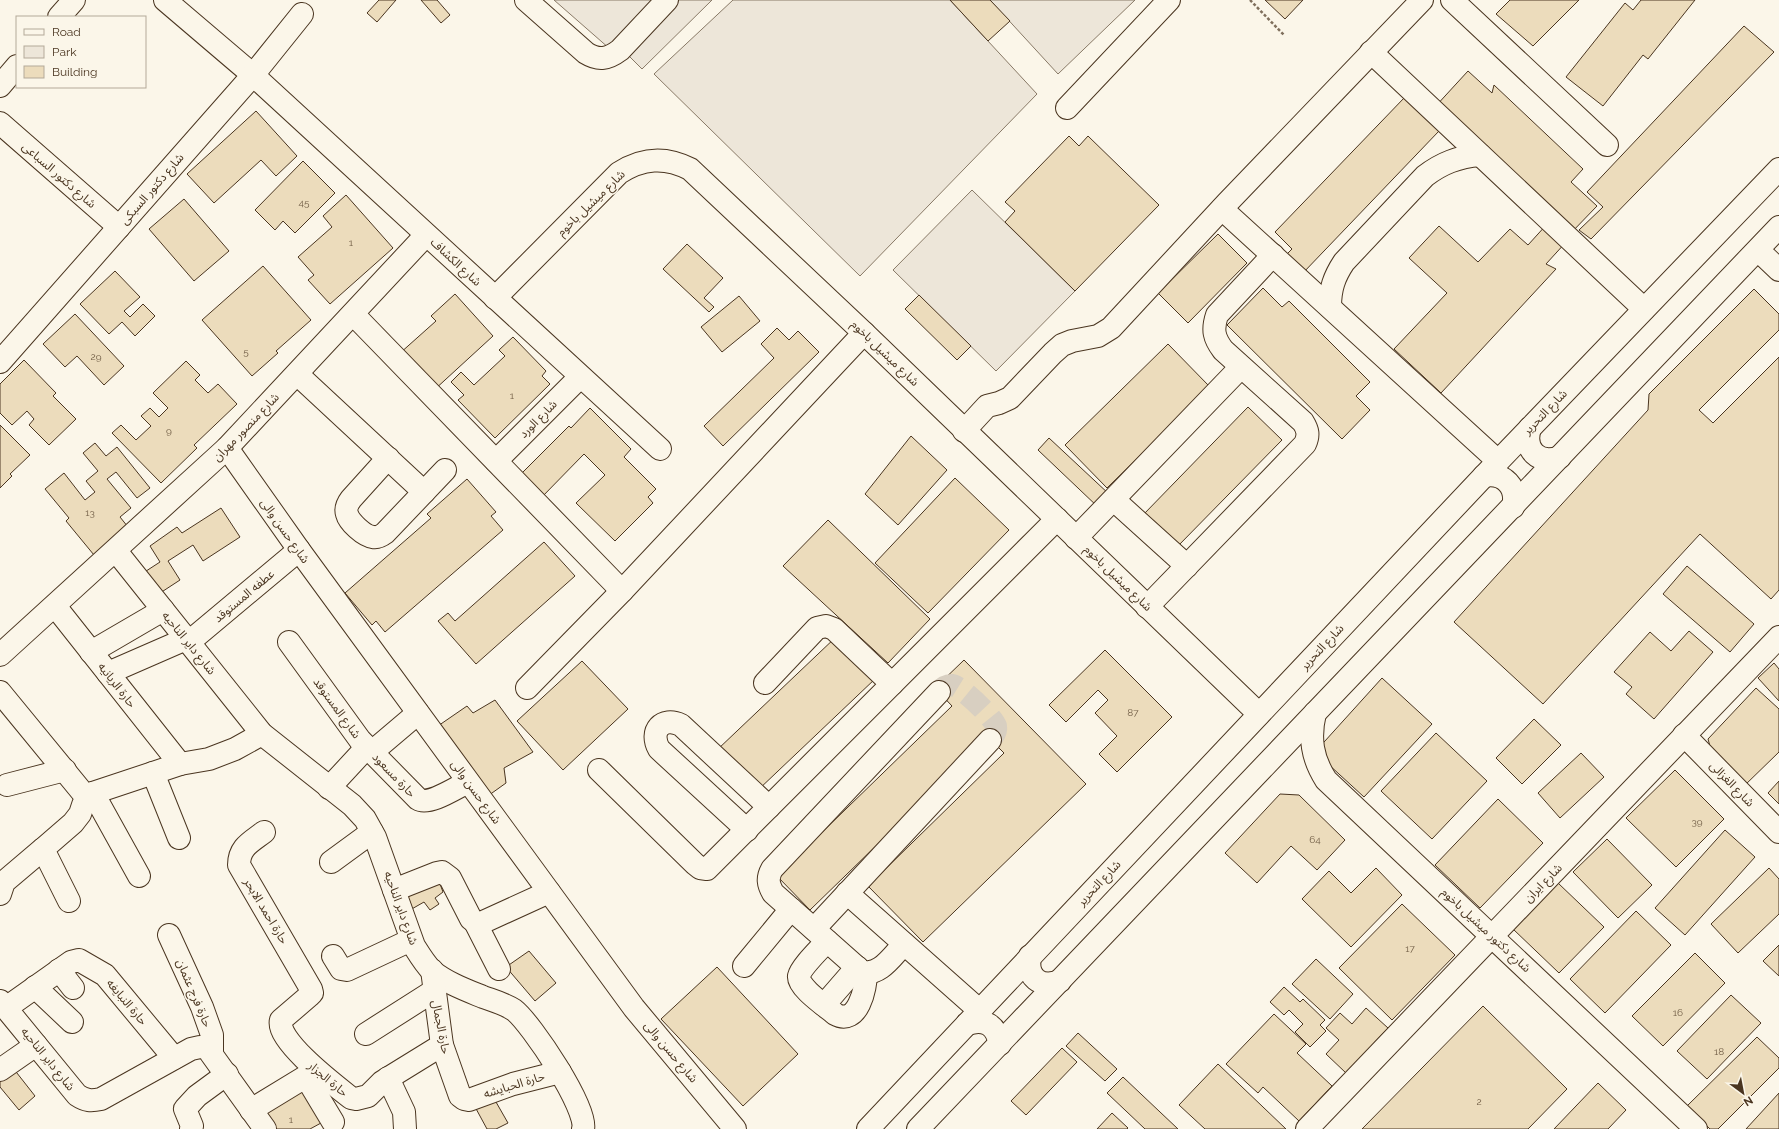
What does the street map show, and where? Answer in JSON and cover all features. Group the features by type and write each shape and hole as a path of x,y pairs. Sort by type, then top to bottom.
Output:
{"street":[{"path":"60,16 74,0"},
{"name":"شارع الكشاف","path":"165,0 253,75 660,449"},
{"path":"526,0 586,53 594,58 604,59 612,56 620,50 666,0"},
{"path":"1067,108 1169,0"},
{"path":"964,431 987,406 1000,403 1010,398 1053,353 1062,346 1072,341 1098,336 1111,328 1222,209 1422,0"},
{"path":"1452,0 1607,145"},
{"name":"شارع دكتور السبكى","path":"0,362 253,75 302,14"},
{"path":"1371,52 1644,309"},
{"path":"0,86 16,67"},
{"name":"شارع دكتور السباعى","path":"0,123 119,227"},
{"path":"1330,307 1330,291 1335,276 1344,262 1424,176 1450,160 1465,156 1480,155"},
{"name":"شارع ميشيل باخوم","path":"494,298 619,173 630,166 654,160 666,160 690,169 864,333 1259,714"},
{"name":"شارع التحرير","path":"868,1129 1491,469 1779,168"},
{"path":"1222,209 1330,307 1497,475 1508,482 1514,494 1513,507"},
{"path":"918,1129 1779,227"},
{"name":"شارع منصور مهران","path":"0,655 116,551 227,448 426,235"},
{"path":"1758,250 1779,270"},
{"path":"1147,607 1305,444 1308,437 1307,429 1302,422 1241,367 1215,340 1213,327 1217,315 1273,255"},
{"path":"353,314 622,591"},
{"path":"527,688 622,591 864,333"},
{"path":"1076,538 1241,367"},
{"path":"297,374 424,492"},
{"name":"شارع الورد","path":"496,460 580,377"},
{"path":"1530,428 1528,442 1535,454 1547,460 1560,457"},
{"name":"شارع حسن والى","path":"227,448 299,550 634,1008 734,1129"},
{"path":"388,458 351,499 347,506 346,513 350,520 367,535 379,537 385,533 445,470"},
{"path":"1114,500 1187,566"},
{"path":"599,770 700,868 706,869 712,865 1057,519"},
{"name":"عطفه المستوقد","path":"108,673 188,641 299,550"},
{"name":"شارع داير الناحيه","path":"116,551 262,734 352,805 365,819 372,832 411,940 433,980 459,987 503,1004 514,1010 526,1022 560,1072 578,1106 587,1128"},
{"name":"حارة الريانيه","path":"55,606 180,764"},
{"path":"91,652 163,610"},
{"path":"765,684 817,628 826,626 834,629 892,684"},
{"name":"شارع ايران","path":"1311,1128 1492,936 1779,637"},
{"name":"شارع المستوقد","path":"290,642 360,740 370,750 329,788"},
{"path":"0,692 65,770 90,796 139,876"},
{"path":"904,944 874,972 861,970 773,893 768,885 768,877 772,869 939,692"},
{"path":"370,750 418,713"},
{"name":"شارع دكتور ميشيل باخوم","path":"1315,713 1312,725 1312,748 1319,770 1326,780 1696,1129"},
{"path":"747,830 660,749 656,742 655,734 659,726 666,722 674,722 681,725 769,807"},
{"path":"0,894 4,882 73,823 90,796 180,764 209,758 235,749 262,734"},
{"name":"شارع الغزالى","path":"1684,735 1779,832"},
{"path":"861,970 864,994 860,1004 847,1017 840,1017 824,1005 800,983 799,976 820,935 847,893 990,740"},
{"name":"حارة مسعود","path":"370,750 422,802 429,802 468,782"},
{"path":"7,785 65,770"},
{"path":"153,773 179,838"},
{"name":"حارة احمد الابحر","path":"264,832 245,847 239,856 239,865 310,985 312,993 309,996"},
{"path":"331,862 372,832"},
{"path":"43,849 69,901"},
{"path":"394,890 442,872 450,878 468,915 475,922 500,968"},
{"path":"475,922 481,923 549,892"},
{"path":"847,893 904,944 976,1021 985,1022 993,1027 998,1035 1000,1044"},
{"path":"744,966 791,909"},
{"name":"حارة فرج عثمان","path":"169,935 202,1007 212,1035 212,1053"},
{"path":"333,956 341,969 347,970 411,940"},
{"path":"1030,956 1028,964 1030,973 1036,980 1043,983 1052,984 1060,981"},
{"name":"حارة النبايغه","path":"65,966 79,960 105,975 174,1058"},
{"path":"3,1004 35,987 65,966 72,988"},
{"path":"366,1034 433,980"},
{"name":"حارة الجمال","path":"433,980 442,1045 460,1096 469,1100"},
{"path":"35,987 72,1022"},
{"name":"حارة الجزار","path":"309,996 281,1020 280,1023 282,1030 294,1046 311,1074 351,1098 356,1099 368,1096 388,1078 442,1045"},
{"name":"شارع داير الناحيه","path":"3,1004 77,1095 90,1102 101,1099 191,1049 200,1046 207,1048 212,1053"},
{"path":"0,1070 36,1045"},
{"path":"212,1053 264,1129"},
{"name":"حارة الحبايشه","path":"469,1100 513,1084 560,1072"},
{"path":"193,1128 189,1121 186,1108 197,1096 227,1074"},
{"path":"251,1110 311,1074 333,1122"},
{"path":"388,1078 404,1112 405,1129"}],"path":[{"path":"1250,0 1284,34"}],"green space":[{"path":"554,0 653,0 610,49"},
{"path":"679,0 712,0 642,69 629,56"},
{"path":"733,0 950,0 1037,94 860,276 654,74"},
{"path":"990,0 1135,0 1058,74"},
{"path":"972,190 1075,291 996,371 893,270"}],"building":[{"path":"379,0 396,0 377,22 367,13"},
{"path":"421,0 437,0 450,15 441,23"},
{"path":"950,0 990,0 1010,21 988,41"},
{"path":"1265,0 1303,0 1285,19"},
{"path":"1510,0 1579,0 1533,46 1496,14"},
{"path":"1641,0 1695,0 1648,59 1643,55 1603,106 1566,77 1625,3 1633,10"},
{"path":"1744,26 1774,52 1591,239 1579,230 1603,207 1587,192"},
{"path":"1468,71 1492,93 1494,85 1583,169 1571,182 1597,206 1569,235 1434,108"},
{"path":"1405,97 1439,131 1302,274 1284,257 1292,249 1275,232"},
{"path":"256,111 297,156 276,176 261,160 214,203 187,174"},
{"path":"1069,136 1079,146 1088,136 1159,205 1075,291 1005,222 1015,211 1005,202"},
{"path":"303,161 335,193 295,233 283,221 275,230 255,210"},
{"path":"346,195 393,248 330,304 308,280 314,275 298,257 332,227 323,216"},
{"path":"184,199 229,251 194,281 149,229"},
{"path":"1548,223 1567,241 1546,264 1556,269 1441,393 1394,349 1447,293 1409,258 1439,226 1478,262 1510,229 1528,245"},
{"path":"1218,234 1247,263 1188,323 1158,293"},
{"path":"687,244 723,278 704,298 714,307 709,312 663,269"},
{"path":"263,266 311,320 276,351 278,353 252,376 202,320"},
{"path":"115,271 140,297 124,311 130,317 143,304 155,316 135,336 122,322 109,334 80,304"},
{"path":"1263,288 1282,307 1289,301 1370,382 1356,396 1370,410 1342,439 1227,325"},
{"path":"1754,289 1779,314 1779,330 1699,410 1713,423 1779,357 1779,590 1771,599 1700,534 1543,704 1454,622 1648,410 1649,394"},
{"path":"455,294 493,336 433,391 399,354 436,321 431,316"},
{"path":"919,295 971,346 957,360 905,309"},
{"path":"739,296 760,321 722,352 701,327"},
{"path":"75,314 124,366 104,385 77,356 65,367 43,344"},
{"path":"777,328 789,340 798,331 819,352 723,446 704,426 774,358 761,344"},
{"path":"513,337 546,371 542,376 550,384 495,438 458,400 464,395 451,382 461,372 474,385 505,356 499,350"},
{"path":"1168,344 1210,387 1107,488 1065,445"},
{"path":"24,360 56,393 53,396 76,419 49,445 29,425 34,419 27,411 12,425 0,413 0,384"},
{"path":"186,361 200,375 195,380 208,393 218,384 237,404 194,445 197,448 161,483 112,433 121,425 136,440 151,426 141,416 150,408 159,417 168,408 153,393"},
{"path":"1248,407 1282,440 1177,547 1143,515"},
{"path":"590,408 631,449 624,457 656,489 648,497 653,503 615,541 576,503 605,475 584,454 539,500 517,478 569,426 571,428"},
{"path":"0,425 30,455 10,474 12,476 0,488"},
{"path":"911,436 947,470 898,525 865,494"},
{"path":"1049,438 1110,495 1099,508 1038,450"},
{"path":"95,443 106,456 117,447 150,488 137,498 116,472 107,479 131,508 120,517 128,527 94,555 66,521 69,518 45,489 64,473 85,500 95,492 86,481 98,471 83,453"},
{"path":"955,478 1009,530 928,613 875,563"},
{"path":"467,479 496,512 491,516 503,530 385,632 376,621 372,625 345,593 431,518 427,514"},
{"path":"221,508 240,537 203,561 193,545 168,561 180,580 154,597 140,575 160,562 150,546 177,527 182,533"},
{"path":"828,520 930,619 888,663 783,566"},
{"path":"544,542 575,576 476,664 438,621 448,613 455,621"},
{"path":"1687,566 1754,624 1730,652 1663,594"},
{"path":"1689,631 1713,652 1654,719 1626,694 1632,687 1614,672 1650,632 1671,651"},
{"path":"837,636 876,678 757,791 717,750"},
{"path":"1105,650 1172,717 1117,772 1099,754 1117,736 1095,713 1108,700 1098,690 1066,722 1049,705"},
{"path":"964,660 1086,784 923,942 868,886 1004,753 988,737 810,910 777,876 952,706 935,688"},
{"path":"582,661 628,709 563,770 517,721"},
{"path":"1774,663 1779,669 1779,701 1758,678"},
{"path":"1382,678 1432,724 1364,797 1315,752"},
{"path":"1756,688 1779,709 1779,752 1743,787 1713,757 1708,739"},
{"path":"495,700 533,752 504,768 506,783 485,798 435,728 467,706 473,713"},
{"path":"1534,719 1561,745 1522,784 1496,758"},
{"path":"1436,733 1487,781 1432,839 1381,791"},
{"path":"1581,753 1604,777 1560,818 1538,793"},
{"path":"1675,770 1724,819 1676,867 1626,818"},
{"path":"1779,781 1779,804 1768,793"},
{"path":"1280,794 1299,795 1345,840 1317,870 1291,846 1257,883 1225,853"},
{"path":"1498,799 1543,843 1480,908 1435,865"},
{"path":"1725,830 1755,857 1685,935 1655,908"},
{"path":"1607,839 1652,885 1618,918 1573,872"},
{"path":"1376,868 1402,895 1351,947 1302,899 1329,871 1351,893"},
{"path":"1769,868 1779,879 1779,914 1738,953 1711,924"},
{"path":"437,876 443,892 435,898 439,904 430,910 424,902 410,910 401,894"},
{"path":"1558,883 1604,927 1559,973 1513,929"},
{"path":"1402,904 1455,955 1392,1020 1339,968"},
{"path":"1636,911 1671,945 1605,1013 1570,979"},
{"path":"1779,945 1779,976 1763,961"},
{"path":"529,951 556,983 535,1001 506,967"},
{"path":"1695,953 1725,983 1663,1046 1632,1016"},
{"path":"1316,959 1353,994 1330,1019 1292,984"},
{"path":"717,967 798,1054 743,1106 661,1019"},
{"path":"1284,987 1300,1002 1303,999 1325,1020 1320,1025 1326,1031 1310,1047 1295,1032 1303,1024 1289,1010 1284,1015 1270,1002"},
{"path":"1731,995 1761,1023 1707,1079 1677,1051"},
{"path":"1483,1006 1567,1089 1528,1129 1362,1129"},
{"path":"1366,1008 1388,1028 1346,1073 1326,1054 1339,1040 1326,1028 1340,1013 1352,1024"},
{"path":"1274,1014 1306,1044 1297,1053 1332,1086 1299,1121 1263,1087 1258,1093 1226,1064"},
{"path":"1078,1033 1117,1069 1105,1081 1066,1046"},
{"path":"1757,1037 1779,1058 1779,1068 1718,1129 1710,1129 1687,1106"},
{"path":"1062,1048 1077,1062 1026,1115 1011,1101"},
{"path":"1218,1064 1286,1129 1205,1129 1179,1105"},
{"path":"13,1068 35,1096 19,1110 0,1087 0,1078"},
{"path":"1123,1077 1178,1129 1145,1129 1107,1093"},
{"path":"1598,1083 1626,1110 1608,1129 1554,1129"},
{"path":"301,1089 321,1123 310,1129 273,1129 263,1111"},
{"path":"1779,1093 1779,1129 1746,1129"},
{"path":"492,1095 508,1123 496,1129 487,1129 474,1105"},
{"path":"1112,1113 1128,1128 1097,1129"}],"tunnel":[{"path":"939,692 944,687 952,685 976,702 996,726 995,733 990,740"}]}
